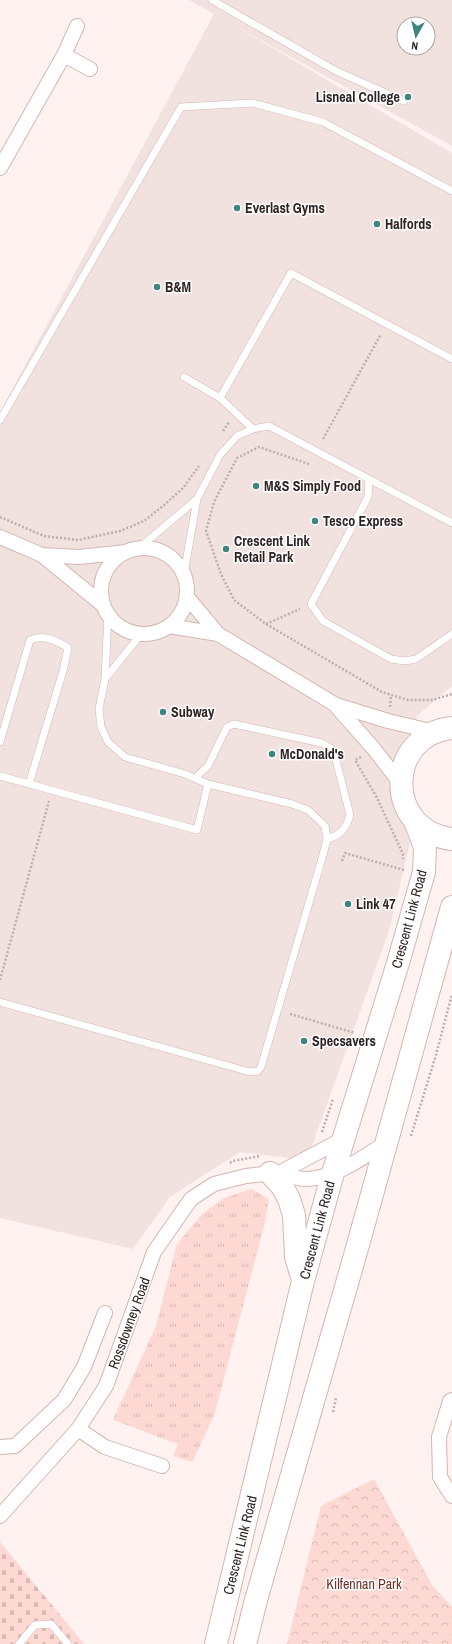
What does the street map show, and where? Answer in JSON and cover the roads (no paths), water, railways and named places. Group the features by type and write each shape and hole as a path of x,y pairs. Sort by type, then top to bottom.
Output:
{"highway":[{"name":"Crescent Link Road","path":"216,1644 303,1281 343,1139 398,963 424,872 425,847 416,821 405,805 401,784 403,769 409,754 423,738 445,727"},
{"name":"Crescent Link Road","path":"416,821 432,834 452,839"},
{"name":"Crescent Link Road","path":"246,1644 256,1600 387,1142 452,907"},
{"path":"275,1172 289,1198 294,1215 296,1257 303,1281"}],"street":[{"path":"0,168 4,152 64,55 77,26"},
{"path":"64,55 90,69"},
{"path":"0,537 42,555 106,610 117,624 129,631 142,634 156,632 169,626 184,608 187,597 187,589 184,574 177,562 166,554 153,549 79,557 42,555"},
{"path":"106,610 101,594 102,582 106,570 115,559 133,550"},
{"path":"187,597 218,634 336,705 388,721 445,727"},
{"path":"169,626 218,634"},
{"path":"336,705 374,749 401,784"},
{"name":"Rossdowney Road","path":"0,1516 78,1429 106,1386 154,1252 191,1199 214,1184 246,1176 275,1172 343,1139"},
{"name":"Rossdowney Road","path":"275,1172 307,1179 333,1174 350,1166 387,1142"},
{"path":"0,1447 15,1446 64,1400 84,1367 105,1313"},
{"path":"452,1400 450,1402 439,1437 440,1477 452,1496"},
{"path":"78,1429 105,1447 162,1466"}],"lane":[{"path":"212,0 336,71 404,101"},
{"path":"0,420 182,107 253,104 323,122 452,191"},
{"path":"220,398 292,273 452,359"},
{"path":"184,377 220,398 253,429"},
{"path":"184,574 197,499 220,455 237,436 253,429 269,426 452,523"},
{"path":"369,479 368,497 311,604 323,621 391,659 405,661 416,659 452,634"},
{"path":"133,550 197,499"},
{"path":"0,1002 250,1072 258,1071 261,1067 278,1010 327,839 325,826 308,810 208,784 185,774 125,757 108,742 101,727 99,709 105,679 106,610"},
{"path":"105,679 142,634"},
{"path":"0,742 30,640 36,637 56,640 68,648 63,671 29,784"},
{"path":"195,778 208,766 227,727 234,724 322,743 332,749 334,754 350,815 348,824 342,832 335,837 327,839"},
{"path":"0,776 197,830 208,784"},
{"path":"19,1644 35,1625 51,1624 68,1644"}],"place":[{"name":"Lisneal College","path":"408,97"},
{"name":"Everlast Gyms","path":"237,208"},
{"name":"Halfords","path":"377,224"},
{"name":"B&M","path":"157,287"},
{"name":"M&S Simply Food","path":"256,486"},
{"name":"Tesco Express","path":"315,521"},
{"name":"Crescent Link Retail Park","path":"226,549"},
{"name":"Subway","path":"163,712"},
{"name":"McDonald's","path":"272,754"},
{"name":"Link 47","path":"348,904"},
{"name":"Specsavers","path":"304,1041"}],"park label":[{"name":"Kilfennan Park","path":"364,1584"}]}
